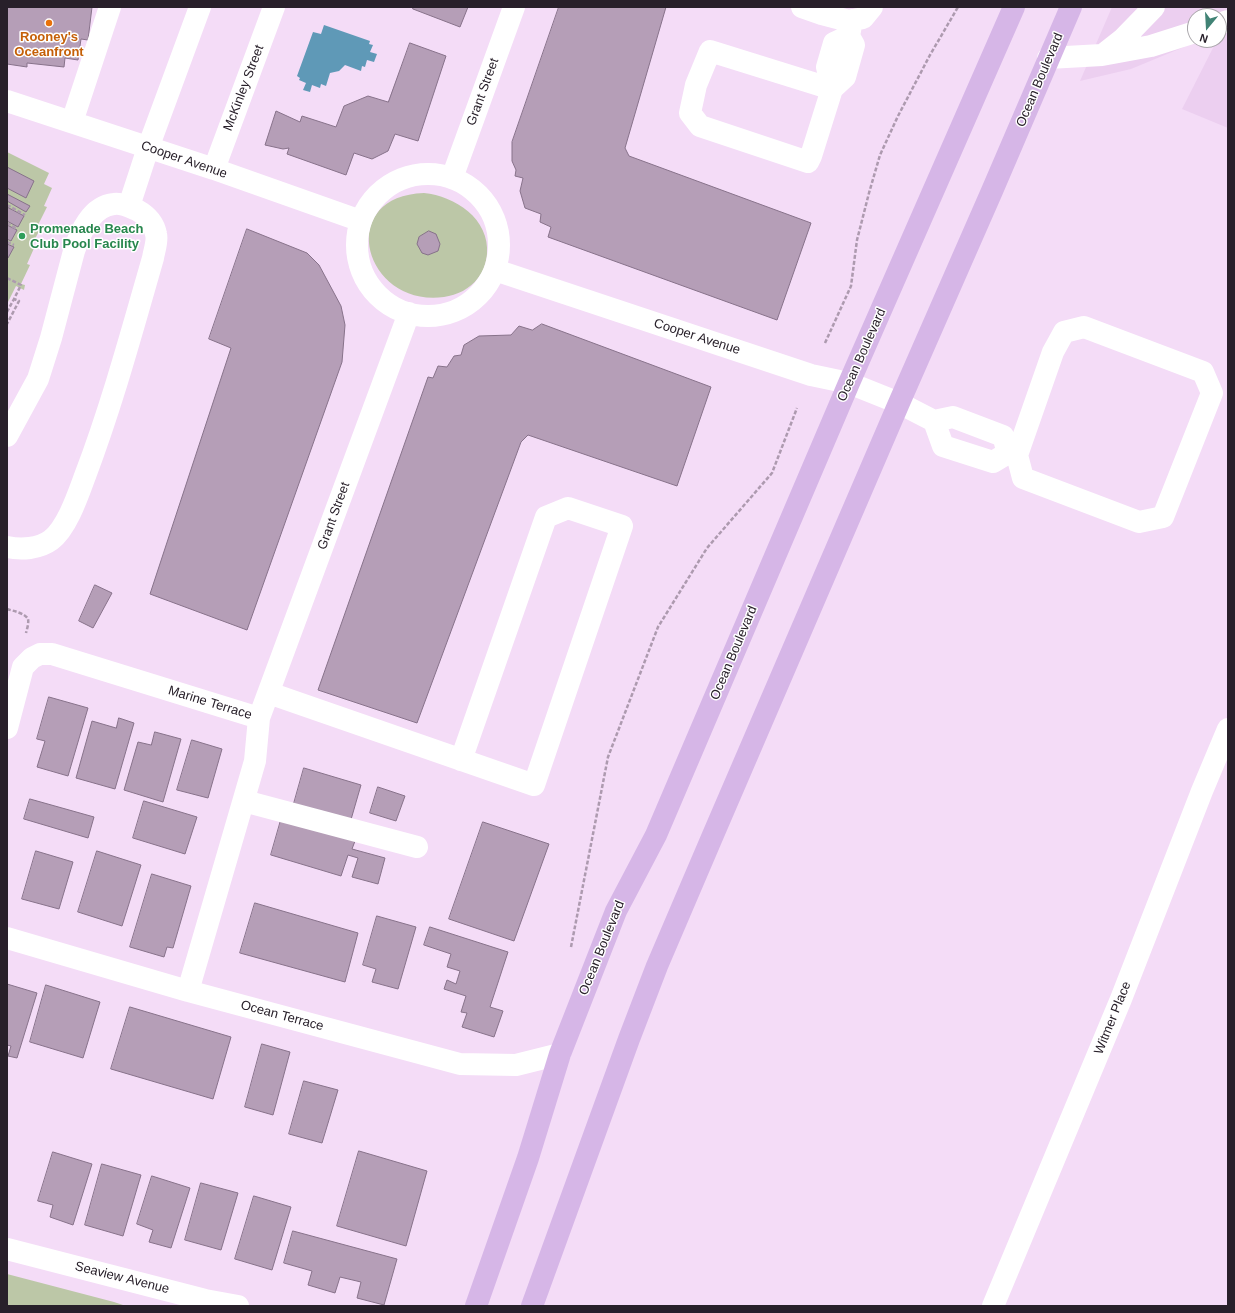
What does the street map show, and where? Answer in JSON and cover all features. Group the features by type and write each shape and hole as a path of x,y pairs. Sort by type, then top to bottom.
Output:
{"main road":[{"name":"Ocean Boulevard","path":"476,1306 528,1158 560,1054 616,910 656,835 849,383 1014,7"},
{"name":"Ocean Boulevard","path":"532,1306 657,966 1071,7"}],"street":[{"path":"72,122 110,7"},
{"path":"129,206 148,148 200,7"},
{"name":"McKinley Street","path":"214,169 274,7"},
{"name":"Grant Street","path":"452,178 514,7"},
{"path":"802,7 849,21 850,28"},
{"path":"832,89 710,51 696,85 690,113 700,126 808,162 832,89 827,67 834,43 863,18 872,7"},
{"path":"1102,55 1123,39 1154,7"},
{"path":"1048,58 1102,55 1151,46 1187,35"},
{"name":"Cooper Avenue","path":"7,101 214,169 361,221"},
{"path":"433,174 452,178 472,189 487,205 496,226 499,248 495,270 484,289 469,303 450,313 430,316 409,313 388,304 371,287 360,267 357,244 361,221 369,205 377,195 397,181 415,175 433,174"},
{"path":"7,436 38,379 79,237 85,225 99,209 114,203 129,206 144,213 152,223 157,234 151,264 96,447 74,505 65,523 51,541 27,549 7,547"},
{"name":"Cooper Avenue","path":"495,270 811,375 849,383 899,403 934,421"},
{"name":"Grant Street","path":"259,718 409,313"},
{"path":"934,421 943,446 993,462 1012,454 1053,352 1064,332 1084,327 1203,372 1212,393 1163,517 1139,522 1024,478 1012,454 1003,436 953,417 934,421"},
{"path":"269,693 461,760 534,785 622,526 568,508 546,517 461,760"},
{"name":"Marine Terrace","path":"33,657 40,654 52,654 259,718 255,761 188,991"},
{"path":"7,728 23,667 33,657"},
{"name":"Witmer Place","path":"993,1306 1121,998 1228,729"},
{"path":"244,801 416,847"},
{"name":"Ocean Terrace","path":"7,938 188,991 460,1064 516,1065 560,1054"},
{"name":"Seaview Avenue","path":"7,1249 204,1303 238,1306"}],"path":[{"path":"825,343 851,286 857,240 880,155 898,116 958,7"},
{"path":"7,205 25,215"},
{"path":"7,223 17,229"},
{"path":"7,242 14,245"},
{"path":"7,278 21,285 7,312"},
{"path":"7,324 19,301 14,299"},
{"path":"571,947 608,757 658,627 707,548 772,473 797,408"},
{"path":"7,609 22,614 28,620 24,642 33,657"}],"shaded area":[{"path":"1112,7 1228,7 1228,128 1182,109 1213,48 1227,48 1227,8 1187,8 1187,46 1131,69 1080,81"}],"green space":[{"name":"Promenade Beach Club Pool Facility","path":"7,152 49,173 44,184 52,188 44,206 47,207 38,225 41,227 32,245 35,246 27,264 30,265 21,284 25,285 24,290 16,286 7,304"},
{"path":"424,193 436,195 458,204 477,220 483,230 486,241 486,261 480,275 475,282 467,288 449,296 416,296 394,286 379,270 370,250 370,230 378,212 396,199"},
{"path":"7,1274 114,1302 126,1306 7,1306"}],"water":[{"path":"324,25 370,41 369,44 373,45 370,52 377,54 374,62 367,60 365,67 362,66 361,71 345,65 339,71 330,73 326,86 321,84 320,88 312,85 310,92 303,90 306,83 299,80 300,78 297,76 313,32 321,34"}],"building":[{"name":"Rooney's Oceanfront","path":"7,7 92,7 88,40 81,39 78,60 65,58 64,67 27,63 27,67 7,64"},
{"path":"413,7 468,7 460,27 413,9"},
{"path":"559,7 666,7 625,148 629,156 811,223 777,320 548,237 551,227 540,222 541,214 525,208 520,191 523,178 515,176 516,170 512,161 512,142"},
{"path":"410,43 446,56 418,141 395,134 388,151 372,159 354,153 346,175 287,154 289,148 283,149 265,145 276,111 300,122 302,116 336,127 344,106 368,96 388,102"},
{"path":"7,167 34,181 26,198 7,188"},
{"path":"7,194 30,206 26,212 7,201"},
{"path":"7,207 24,216 18,227 7,221"},
{"path":"7,225 17,230 11,241 7,239"},
{"path":"247,229 307,253 319,265 341,306 345,325 342,362 247,630 150,594 231,348 209,339"},
{"path":"429,231 436,234 440,244 438,251 428,255 422,253 417,244 419,237"},
{"path":"7,244 14,247 8,258 7,257"},
{"path":"542,324 711,387 677,486 528,435 521,442 417,723 318,690 428,377 433,378 438,366 447,367 454,356 461,355 464,345 479,336 511,335 519,326 532,330"},
{"path":"95,585 112,593 93,628 79,621"},
{"path":"49,697 88,708 68,776 37,767 45,741 37,739"},
{"path":"119,718 134,723 115,789 76,778 92,721 116,728"},
{"path":"155,732 181,739 163,802 124,790 138,742 151,745"},
{"path":"192,740 222,749 208,798 177,790"},
{"path":"304,768 361,785 350,823 293,807"},
{"path":"378,787 405,796 396,821 370,813"},
{"path":"30,799 94,817 88,838 24,819"},
{"path":"144,801 197,817 185,854 133,838"},
{"path":"281,820 355,841 352,849 385,858 378,884 352,877 358,858 348,855 341,876 271,855"},
{"path":"483,822 549,844 514,941 449,919"},
{"path":"36,851 73,862 59,909 22,899"},
{"path":"97,851 141,865 122,926 78,912"},
{"path":"152,874 191,886 173,948 167,947 164,957 130,947"},
{"path":"255,903 358,933 345,982 240,953"},
{"path":"377,916 416,927 398,989 372,982 376,969 363,965"},
{"path":"430,927 508,952 490,1007 503,1011 494,1037 462,1027 467,1013 461,1012 466,996 444,989 447,980 456,984 460,971 447,967 451,954 424,945"},
{"path":"7,984 37,993 17,1058 8,1056 11,1046 7,1045"},
{"path":"46,985 100,1002 83,1058 30,1042"},
{"path":"130,1007 231,1037 213,1099 111,1069"},
{"path":"262,1044 290,1052 273,1115 245,1107"},
{"path":"304,1081 338,1090 322,1143 289,1134"},
{"path":"359,1151 427,1171 406,1246 337,1226"},
{"path":"53,1152 92,1164 73,1225 50,1217 53,1205 38,1201"},
{"path":"102,1164 141,1175 123,1236 85,1225"},
{"path":"152,1176 190,1188 171,1248 149,1242 153,1230 137,1224"},
{"path":"201,1183 238,1193 221,1250 185,1240"},
{"path":"254,1196 291,1207 272,1270 235,1259"},
{"path":"293,1231 397,1259 384,1305 357,1298 361,1282 340,1277 335,1293 308,1285 312,1271 284,1263"}],"place":[{"name":"Rooney's Oceanfront","path":"49,23"},
{"name":"Promenade Beach Club Pool Facility","path":"22,236"}]}
